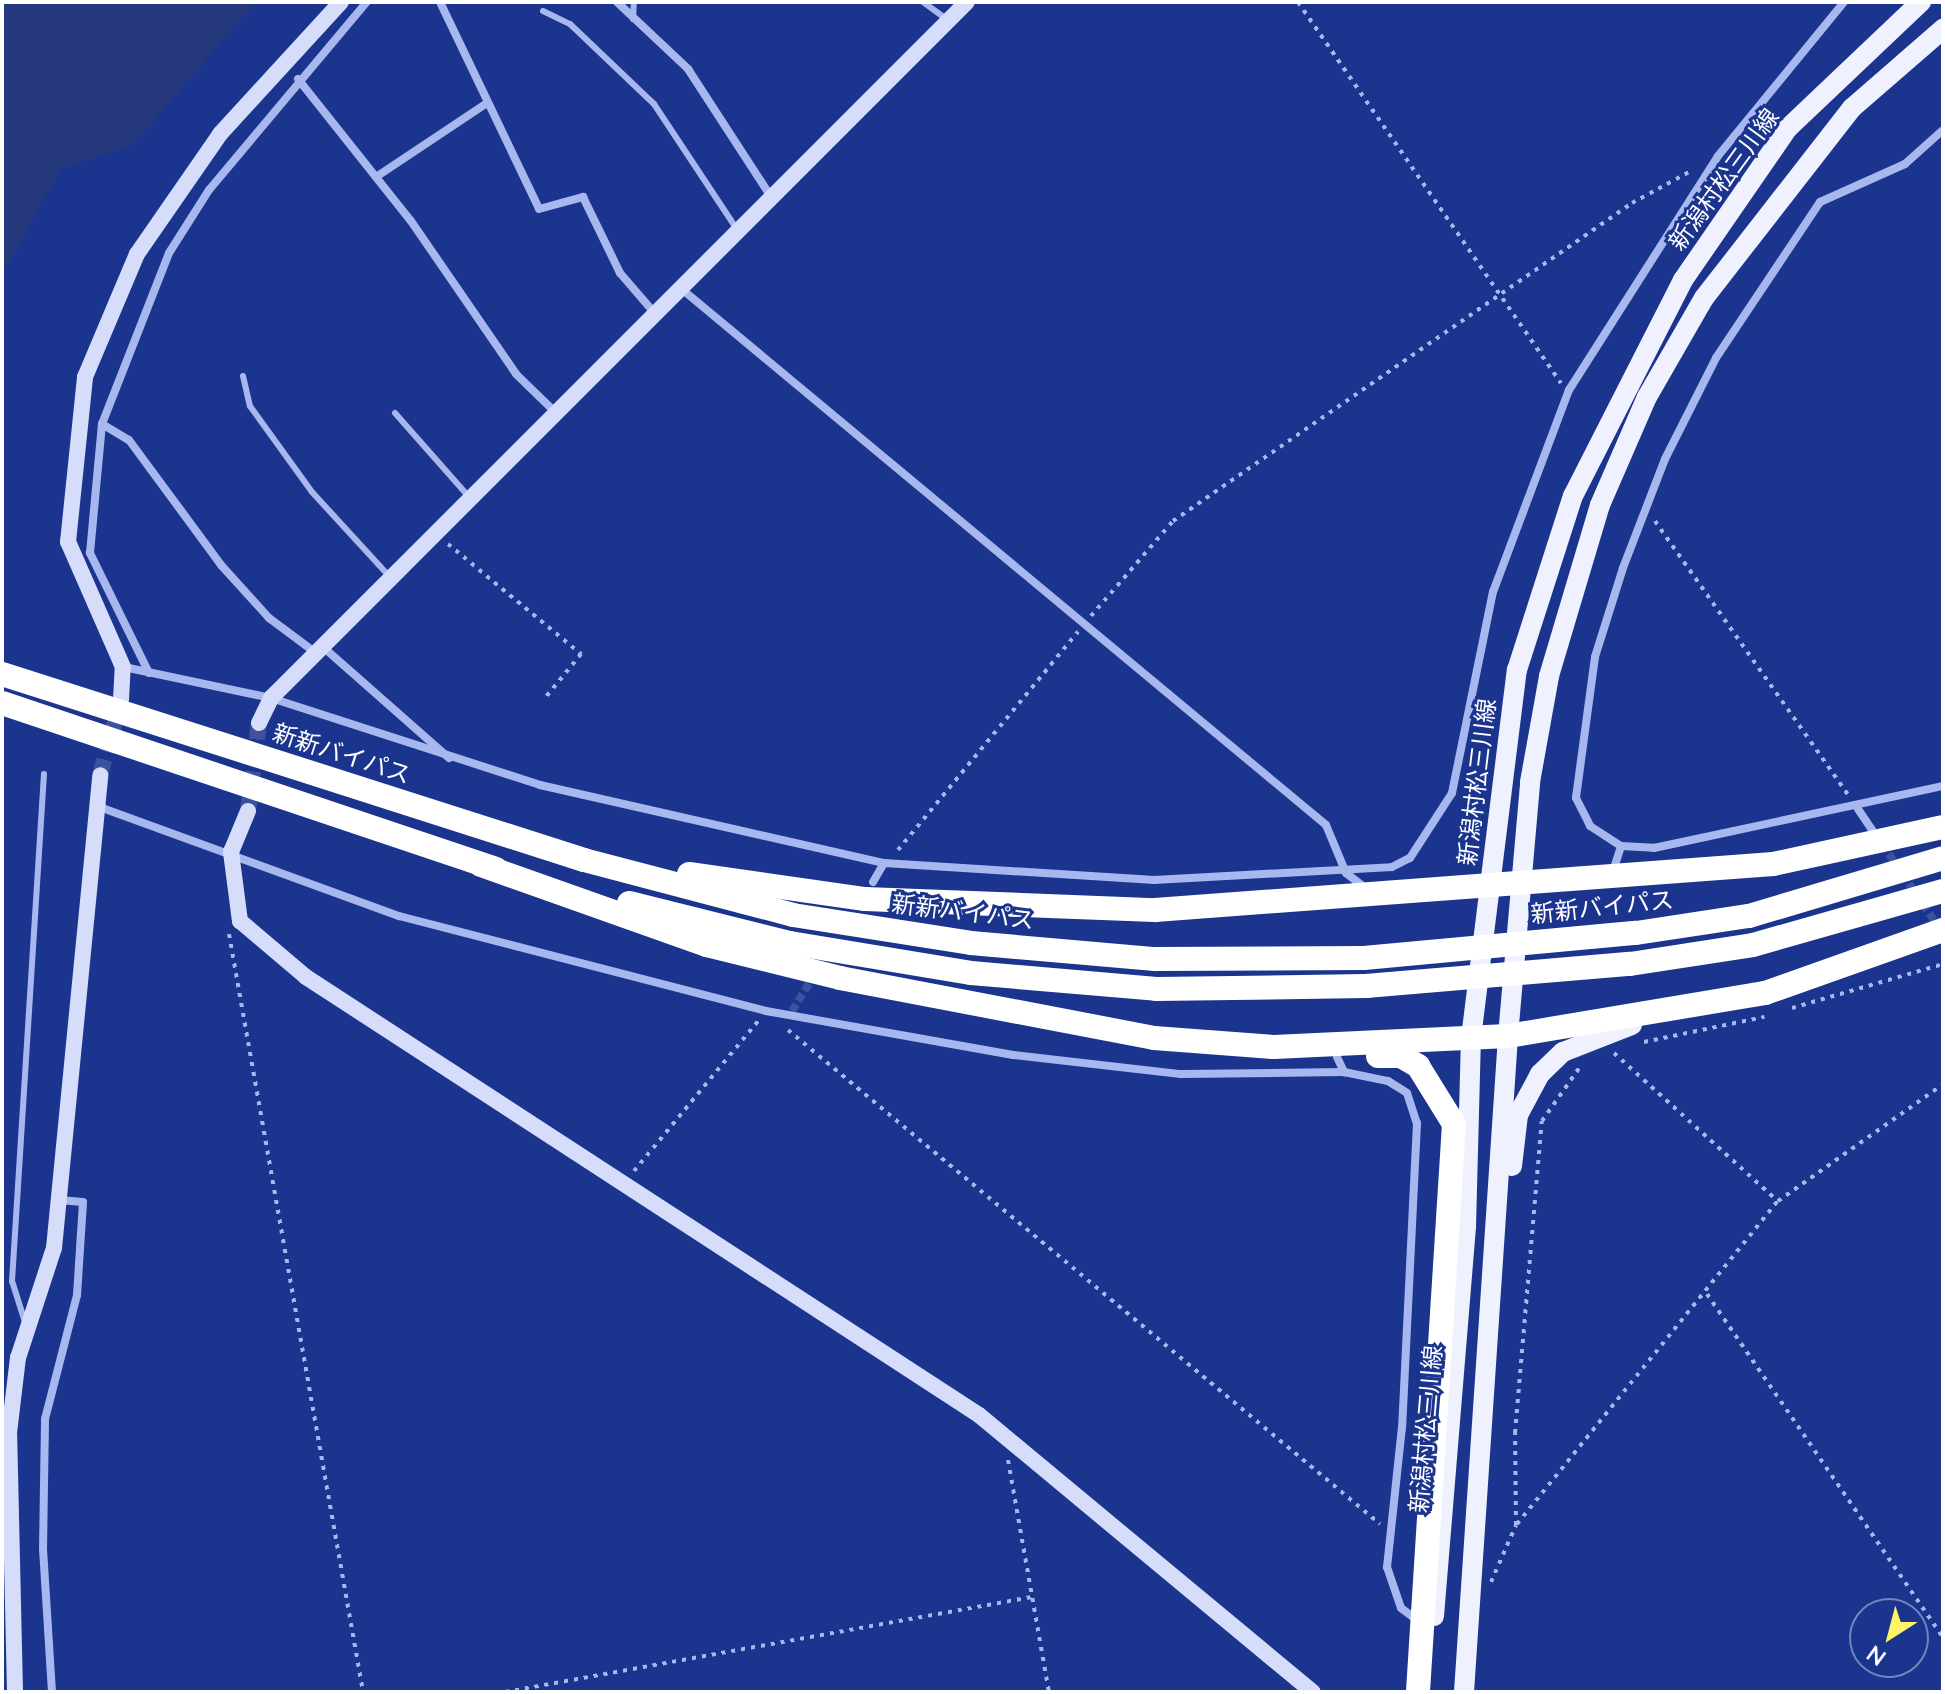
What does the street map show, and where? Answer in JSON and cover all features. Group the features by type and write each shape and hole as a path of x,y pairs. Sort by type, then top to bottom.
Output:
{"highway":[{"name":"新新バイパス","path":"12,677 584,860 793,915 971,943 1155,959 1364,958 1636,933 1749,916 1943,858"},
{"path":"12,706 707,945 840,978 1154,1038 1285,1047 1508,1036 1765,993 1943,930"},
{"path":"584,860 865,899 1155,910 1376,898 1773,864 1943,827"},
{"path":"481,865 790,943 971,973 1156,989 1366,986 1630,964 1753,945 1943,891"},
{"path":"1285,1047 1340,1065 1401,1056 1434,1082 1454,1124 1428,1626 1418,1692"}],"main road":[{"name":"新潟村松三川線","path":"1427,1692 1428,1626 1462,1288 1471,1038 1517,670 1573,496 1624,386 1683,280 1787,129 1921,2"},
{"path":"1464,1692 1508,1036 1522,887 1549,676 1600,505 1647,397 1768,208 1852,108 1943,29"},
{"path":"1491,1292 1504,1271 1518,1115 1540,1074 1563,1052 1609,1031 1725,1000"}],"street":[{"path":"121,700 123,667 68,542 85,377 137,254 220,134 341,2"},
{"path":"149,673 90,553 102,424 169,253 209,190 298,79 367,2"},
{"path":"440,2 539,209 583,197 620,273 657,316"},
{"path":"617,2 688,69 773,200"},
{"path":"259,723 271,698 684,291 967,2"},
{"path":"123,667 271,698 452,761 884,863 1154,880 1346,873 1410,858 1444,812 1493,592 1569,390 1718,156 1844,2"},
{"path":"298,79 376,177 516,374 559,416"},
{"path":"376,177 487,103"},
{"path":"1943,130 1905,164 1820,202 1716,358 1645,506 1595,657 1577,752 1576,798 1590,826 1621,846 1654,848 1858,809 1943,786"},
{"path":"684,291 1326,825 1346,873 1376,898"},
{"path":"102,424 129,440 259,607 320,650 452,761"},
{"path":"15,1692 9,1433 28,1329 54,1248 94,805 100,775"},
{"path":"94,805 231,852 399,916 766,1011 1013,1055 1166,1072 1340,1065 1388,1081 1407,1093 1417,1123 1402,1427 1388,1531 1391,1589 1401,1608 1428,1626"},
{"path":"1858,809 1872,830"},
{"path":"248,811 231,852 240,921 306,977 625,1183 1003,1434 1313,1692"},
{"path":"1611,876 1621,846"},
{"path":"873,882 884,863"},
{"path":"766,1011 792,1011"},
{"path":"52,1692 43,1549 45,1419 77,1295 83,1202 58,1200"}],"lane":[{"path":"633,19 634,2"},
{"path":"923,2 949,21"},
{"path":"543,11 570,24 654,104 740,234"},
{"path":"243,376 250,406 312,492 393,579"},
{"path":"395,413 472,500"},
{"path":"28,1329 12,1281 44,774"}],"path":[{"path":"1298,2 1500,297 1569,390"},
{"path":"884,863 1173,521 1632,203 1718,156"},
{"path":"1645,506 1858,809"},
{"path":"437,535 581,654 545,698"},
{"path":"240,921 229,931 363,1692"},
{"path":"625,1183 766,1011 1388,1531"},
{"path":"1601,1055 1611,1050 1628,1073 1778,1201"},
{"path":"1470,1608 1503,1567 1516,1525 1515,1433 1542,1121 1566,1082 1591,1061"},
{"path":"1516,1525 1707,1294 1778,1201 1943,1084"},
{"path":"1707,1294 1943,1637"},
{"path":"1003,1434 1049,1692"},
{"path":"505,1692 1032,1597"}],"water":[{"path":"2,2 255,2 132,146 61,169 2,275"}],"tunnel":[{"path":"100,775 120,704"},
{"path":"248,811 259,723"},
{"path":"1882,844 1939,928"},
{"path":"792,1011 815,974"}]}
